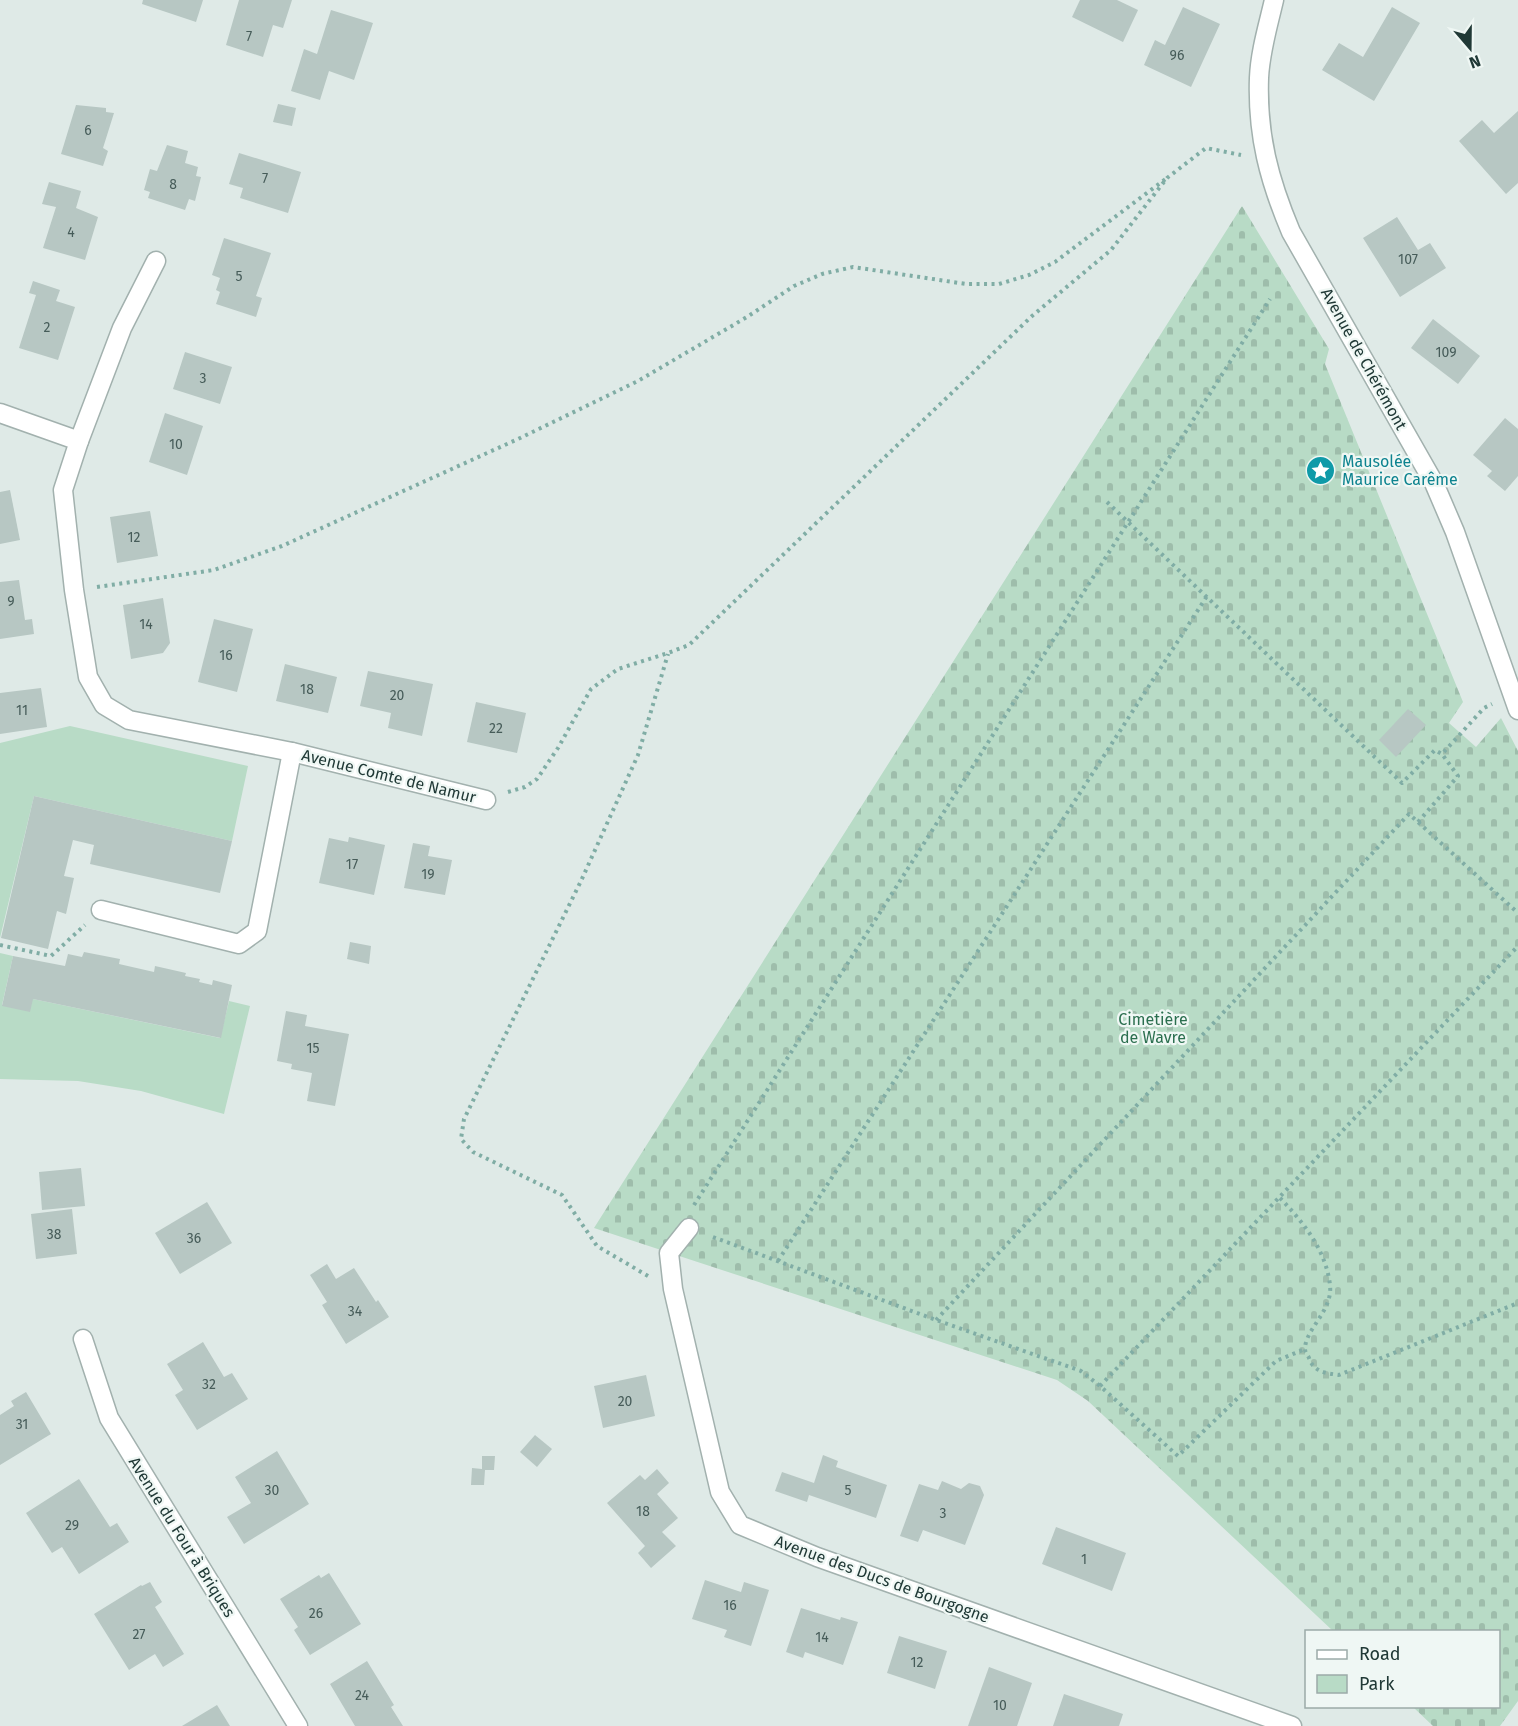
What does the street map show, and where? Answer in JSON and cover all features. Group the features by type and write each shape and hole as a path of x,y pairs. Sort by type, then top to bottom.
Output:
{"street":[{"name":"Avenue de Chérémont","path":"1274,0 1262,50 1259,78 1262,138 1275,195 1291,232 1434,483 1455,532 1515,703"},
{"name":"Avenue Comte de Namur","path":"156,261 122,328 63,490 74,590 88,677 104,705 129,720 292,752 486,800"},
{"path":"0,413 79,441"},
{"name":"Avenue Comte de Namur","path":"101,910 239,944 257,931 292,752"},
{"name":"Avenue des Ducs de Bourgogne","path":"688,1228 669,1253 673,1289 720,1492 740,1525 817,1557 1292,1726"},
{"name":"Avenue du Four à Briques","path":"83,1340 109,1418 298,1726"}],"path":[{"path":"74,590 214,570 282,546 518,439 638,381 747,317 794,286 822,273 853,267 966,284 999,284 1029,276 1055,262 1206,148 1237,153 1267,166"},
{"path":"486,800 525,787 537,779 558,748 591,689 618,669 689,645 1032,316 1111,250 1167,178"},
{"path":"1270,299 685,1219 688,1228 1081,1371 1179,1456 1276,1361 1305,1349"},
{"path":"1107,502 1402,783 1435,750 1442,754 1458,776 1418,822"},
{"path":"777,1261 1207,596"},
{"path":"668,653 638,755 581,880 464,1119 461,1139 473,1152 562,1195 597,1246 635,1270 673,1289"},
{"path":"1442,754 1484,708 1515,703"},
{"path":"936,1320 1409,814 1518,913"},
{"path":"0,945 51,956 101,910"},
{"path":"1100,1386 1518,946"},
{"path":"1280,1198 1307,1229 1325,1261 1331,1288 1325,1312 1311,1330 1305,1349 1311,1364 1321,1373 1339,1375 1518,1303"}],"green space":[{"name":"Cimetière de Wavre","path":"1242,206 1329,349 1325,364 1463,702 1449,723 1476,747 1501,718 1518,751 1518,1701 1500,1726 1433,1726 1414,1708 1500,1708 1500,1630 1332,1630 1088,1401 1057,1380 594,1228"},
{"path":"70,726 248,766 232,841 34,796 0,938 0,743"},
{"path":"0,953 13,956 2,1005 33,999 220,1038 229,1001 250,1006 224,1114 141,1091 78,1081 0,1079"}],"building":[{"path":"143,0 203,0 196,22 142,4"},
{"path":"239,0 292,0 283,28 273,25 263,57 226,45"},
{"path":"1080,0 1117,0 1138,10 1123,42 1072,17"},
{"path":"1183,7 1220,24 1191,87 1144,65 1155,40 1165,45"},
{"path":"1392,7 1420,23 1374,101 1322,70 1339,43 1363,57"},
{"path":"331,10 373,23 354,80 329,71 320,100 291,91 304,49 317,54"},
{"path":"278,104 296,108 292,126 273,122"},
{"path":"76,105 106,108 106,112 114,113 103,148 108,151 103,166 61,154"},
{"path":"1518,111 1518,183 1506,194 1459,141 1482,120 1494,133"},
{"path":"167,145 188,151 185,163 198,167 196,176 201,177 195,201 189,199 185,210 148,198 150,192 144,190 150,169 157,171"},
{"path":"239,153 301,172 288,213 240,198 243,188 229,184"},
{"path":"49,182 81,191 76,208 98,217 85,260 43,248 56,207 42,204"},
{"path":"1397,217 1418,250 1430,243 1446,268 1400,297 1363,238"},
{"path":"224,238 271,253 256,296 262,298 256,317 216,304 220,292 216,290 220,278 212,275"},
{"path":"33,281 60,290 56,301 75,307 58,360 19,348 36,295 29,293"},
{"path":"1433,319 1480,356 1458,384 1411,348"},
{"path":"185,352 232,367 220,404 173,389"},
{"path":"165,413 203,426 187,475 149,462"},
{"path":"1505,418 1518,429 1518,476 1505,491 1487,476 1492,471 1473,455"},
{"path":"10,490 20,540 0,544 0,492"},
{"path":"150,511 158,556 117,563 110,517"},
{"path":"19,580 25,620 32,619 34,634 0,639 0,582"},
{"path":"163,598 170,643 163,653 131,659 123,605"},
{"path":"214,619 253,629 237,692 198,682"},
{"path":"285,664 337,677 328,713 276,701"},
{"path":"368,671 433,684 422,736 388,728 391,713 360,706"},
{"path":"41,688 47,727 0,734 0,693"},
{"path":"476,702 526,713 517,753 467,742"},
{"path":"1408,709 1426,725 1396,757 1379,740"},
{"path":"34,796 232,841 220,893 90,864 94,845 73,840 64,876 74,878 66,914 57,911 48,949 1,938"},
{"path":"349,837 385,845 374,895 319,883 329,838 348,842"},
{"path":"413,843 430,846 428,856 452,860 445,895 404,888"},
{"path":"350,942 371,946 369,964 347,959"},
{"path":"84,952 120,959 119,964 154,972 155,966 186,973 185,976 200,979 199,982 212,985 213,980 232,985 221,1038 33,999 30,1012 2,1006 13,956 65,966 68,954 82,957"},
{"path":"286,1011 307,1015 305,1026 349,1034 335,1106 307,1101 312,1073 291,1069 292,1064 277,1061"},
{"path":"81,1168 85,1206 42,1210 39,1172"},
{"path":"207,1202 232,1243 180,1274 155,1233"},
{"path":"72,1209 77,1254 36,1259 31,1214"},
{"path":"327,1264 336,1279 354,1268 376,1302 378,1300 389,1317 346,1344 322,1305 327,1302 310,1275"},
{"path":"203,1342 224,1377 232,1373 248,1399 197,1430 175,1395 183,1390 167,1364"},
{"path":"646,1375 655,1416 603,1428 594,1386"},
{"path":"26,1392 51,1434 0,1465 0,1415 14,1406 11,1401"},
{"path":"535,1435 552,1449 537,1467 520,1452"},
{"path":"277,1451 309,1504 244,1544 227,1517 251,1503 235,1477"},
{"path":"823,1455 838,1461 836,1467 887,1485 876,1518 809,1495 807,1502 775,1491 782,1472 814,1483"},
{"path":"482,1456 495,1456 494,1470 485,1470 484,1485 471,1485 472,1468 482,1469"},
{"path":"657,1469 669,1483 657,1494 678,1518 662,1532 676,1546 651,1568 638,1553 645,1546 607,1503 640,1475 645,1480"},
{"path":"79,1479 110,1527 117,1523 129,1542 79,1574 62,1547 52,1553 26,1513"},
{"path":"942,1481 961,1489 969,1483 980,1486 984,1495 965,1545 923,1530 918,1542 900,1536 919,1484 938,1490"},
{"path":"1056,1527 1126,1553 1112,1591 1042,1564"},
{"path":"329,1573 361,1624 310,1655 294,1630 298,1627 280,1599 319,1575 321,1578"},
{"path":"705,1580 741,1592 744,1582 769,1590 751,1646 724,1637 727,1630 692,1619"},
{"path":"150,1582 162,1602 155,1607 184,1654 163,1667 155,1654 129,1670 94,1614 141,1585"},
{"path":"801,1608 840,1620 841,1617 858,1622 843,1665 805,1652 803,1658 786,1652"},
{"path":"899,1636 947,1651 935,1689 887,1673"},
{"path":"367,1661 394,1705 391,1707 403,1726 355,1726 330,1684"},
{"path":"989,1667 1032,1683 1017,1726 968,1726"},
{"path":"1064,1694 1123,1714 1119,1726 1053,1726"},
{"path":"217,1705 230,1726 182,1726"}],"place":[{"name":"Mausolée Maurice Carême","path":"1321,470"}]}
